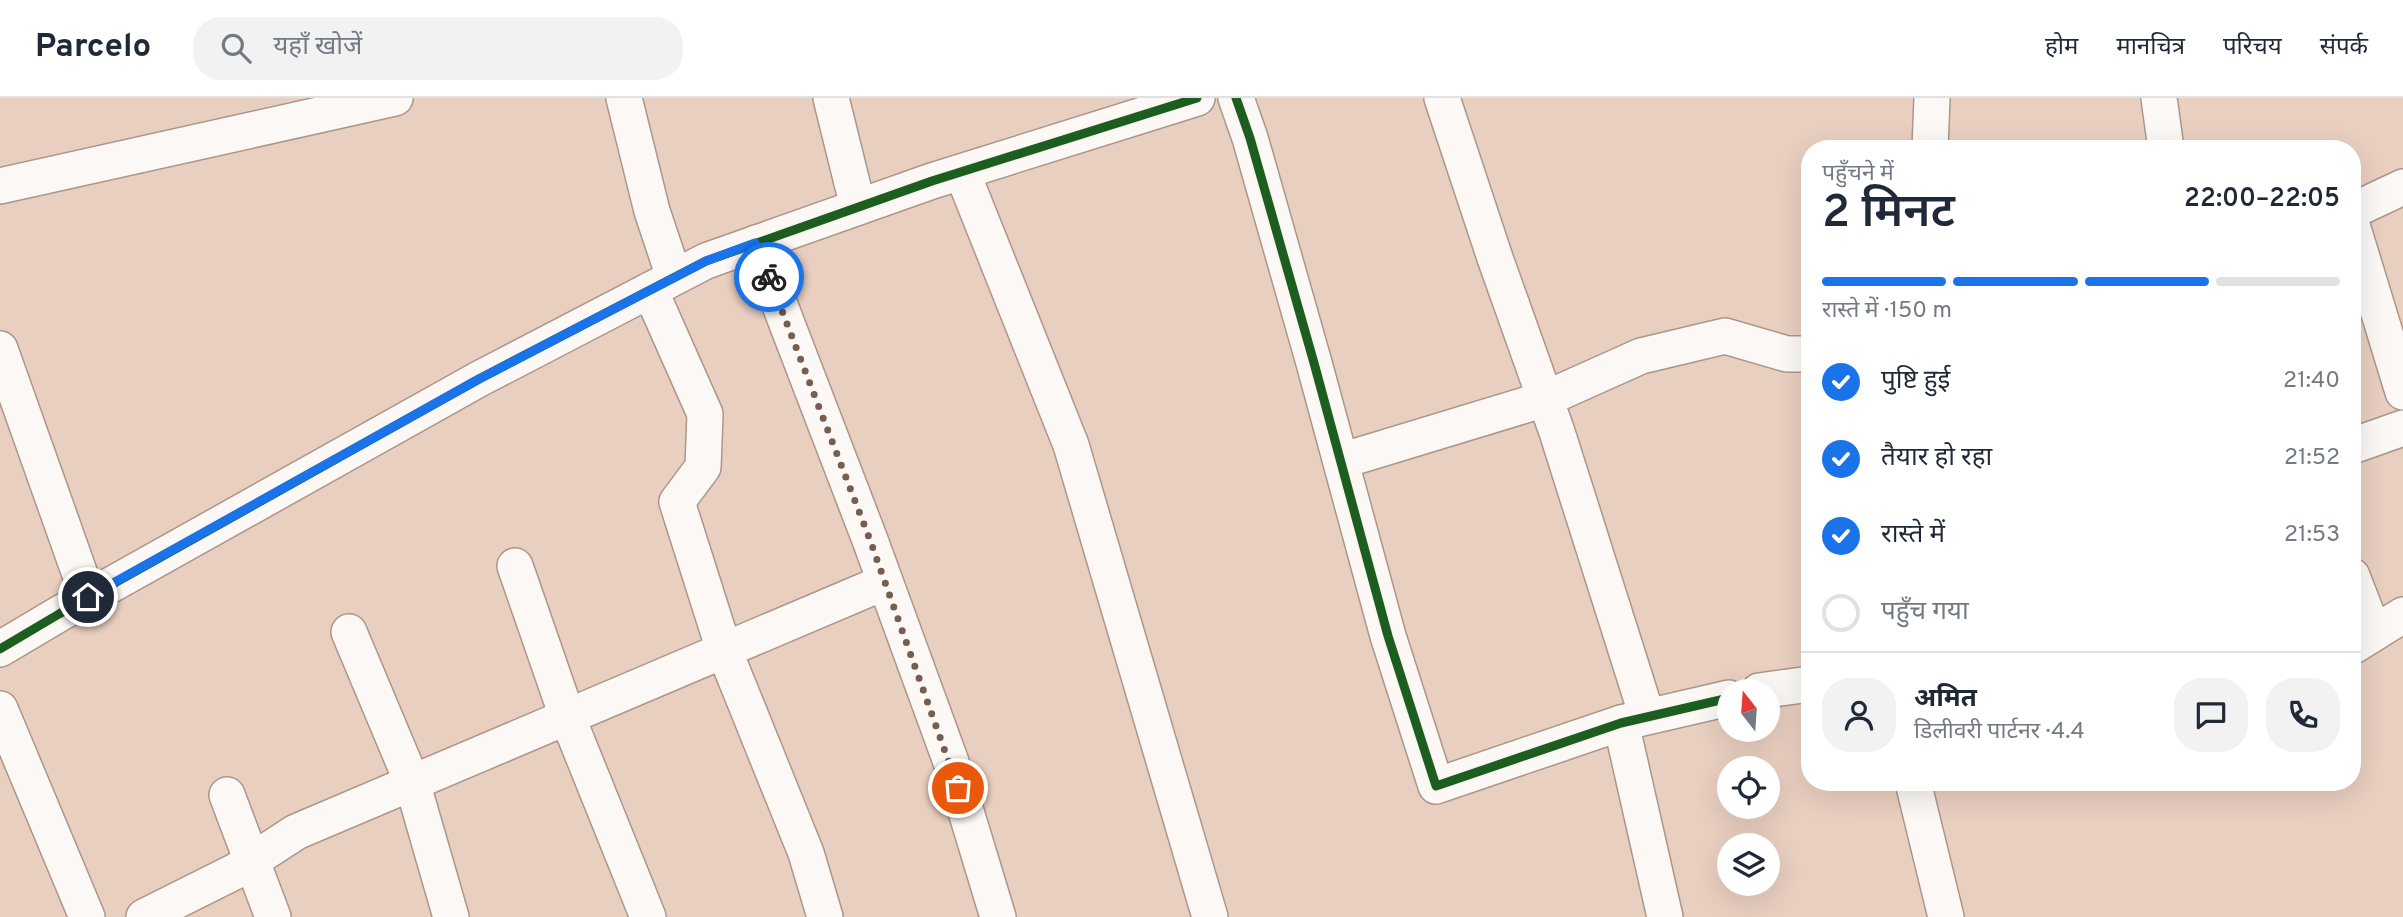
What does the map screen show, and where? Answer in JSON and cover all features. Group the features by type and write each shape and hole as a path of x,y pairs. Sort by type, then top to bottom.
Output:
{"street":[{"path":"0,186 395,98"},
{"path":"624,98 652,211 662,284 705,414 703,467 677,502 724,650 806,853 824,917"},
{"path":"831,98 858,207"},
{"path":"1236,98 1250,138 1388,636 1436,786 1634,719 1717,701"},
{"path":"1442,98 1545,399 1634,719 1665,917"},
{"path":"1930,140 1932,98"},
{"path":"2159,98 2165,140"},
{"path":"0,649 479,379 706,261 962,172 1191,99"},
{"path":"962,172 1071,444 1210,917"},
{"path":"2361,207 2403,187"},
{"path":"755,243 886,582 951,762 998,917"},
{"path":"2361,254 2403,392"},
{"path":"1341,461 1545,399 1641,356 1725,336 1787,354 1801,354"},
{"path":"0,349 88,597"},
{"path":"2361,443 2403,428"},
{"path":"515,566 567,716 648,917"},
{"path":"144,917 236,871 296,832 886,582"},
{"path":"2361,597 2376,632"},
{"path":"349,632 412,782 451,917"},
{"path":"1780,688 1801,685"},
{"path":"0,709 87,917"},
{"path":"1915,791 1946,917"},
{"path":"227,795 272,917"}],"cycle path":[{"path":"0,649 479,379 706,261 932,181 1197,98"},
{"path":"1236,98 1250,138 1314,363 1388,636 1436,786 1621,723 1717,701"}],"way so far":[{"path":"769,277 870,540 958,788"}],"route":[{"path":"88,597 479,379 706,261 755,243 769,277"}]}
